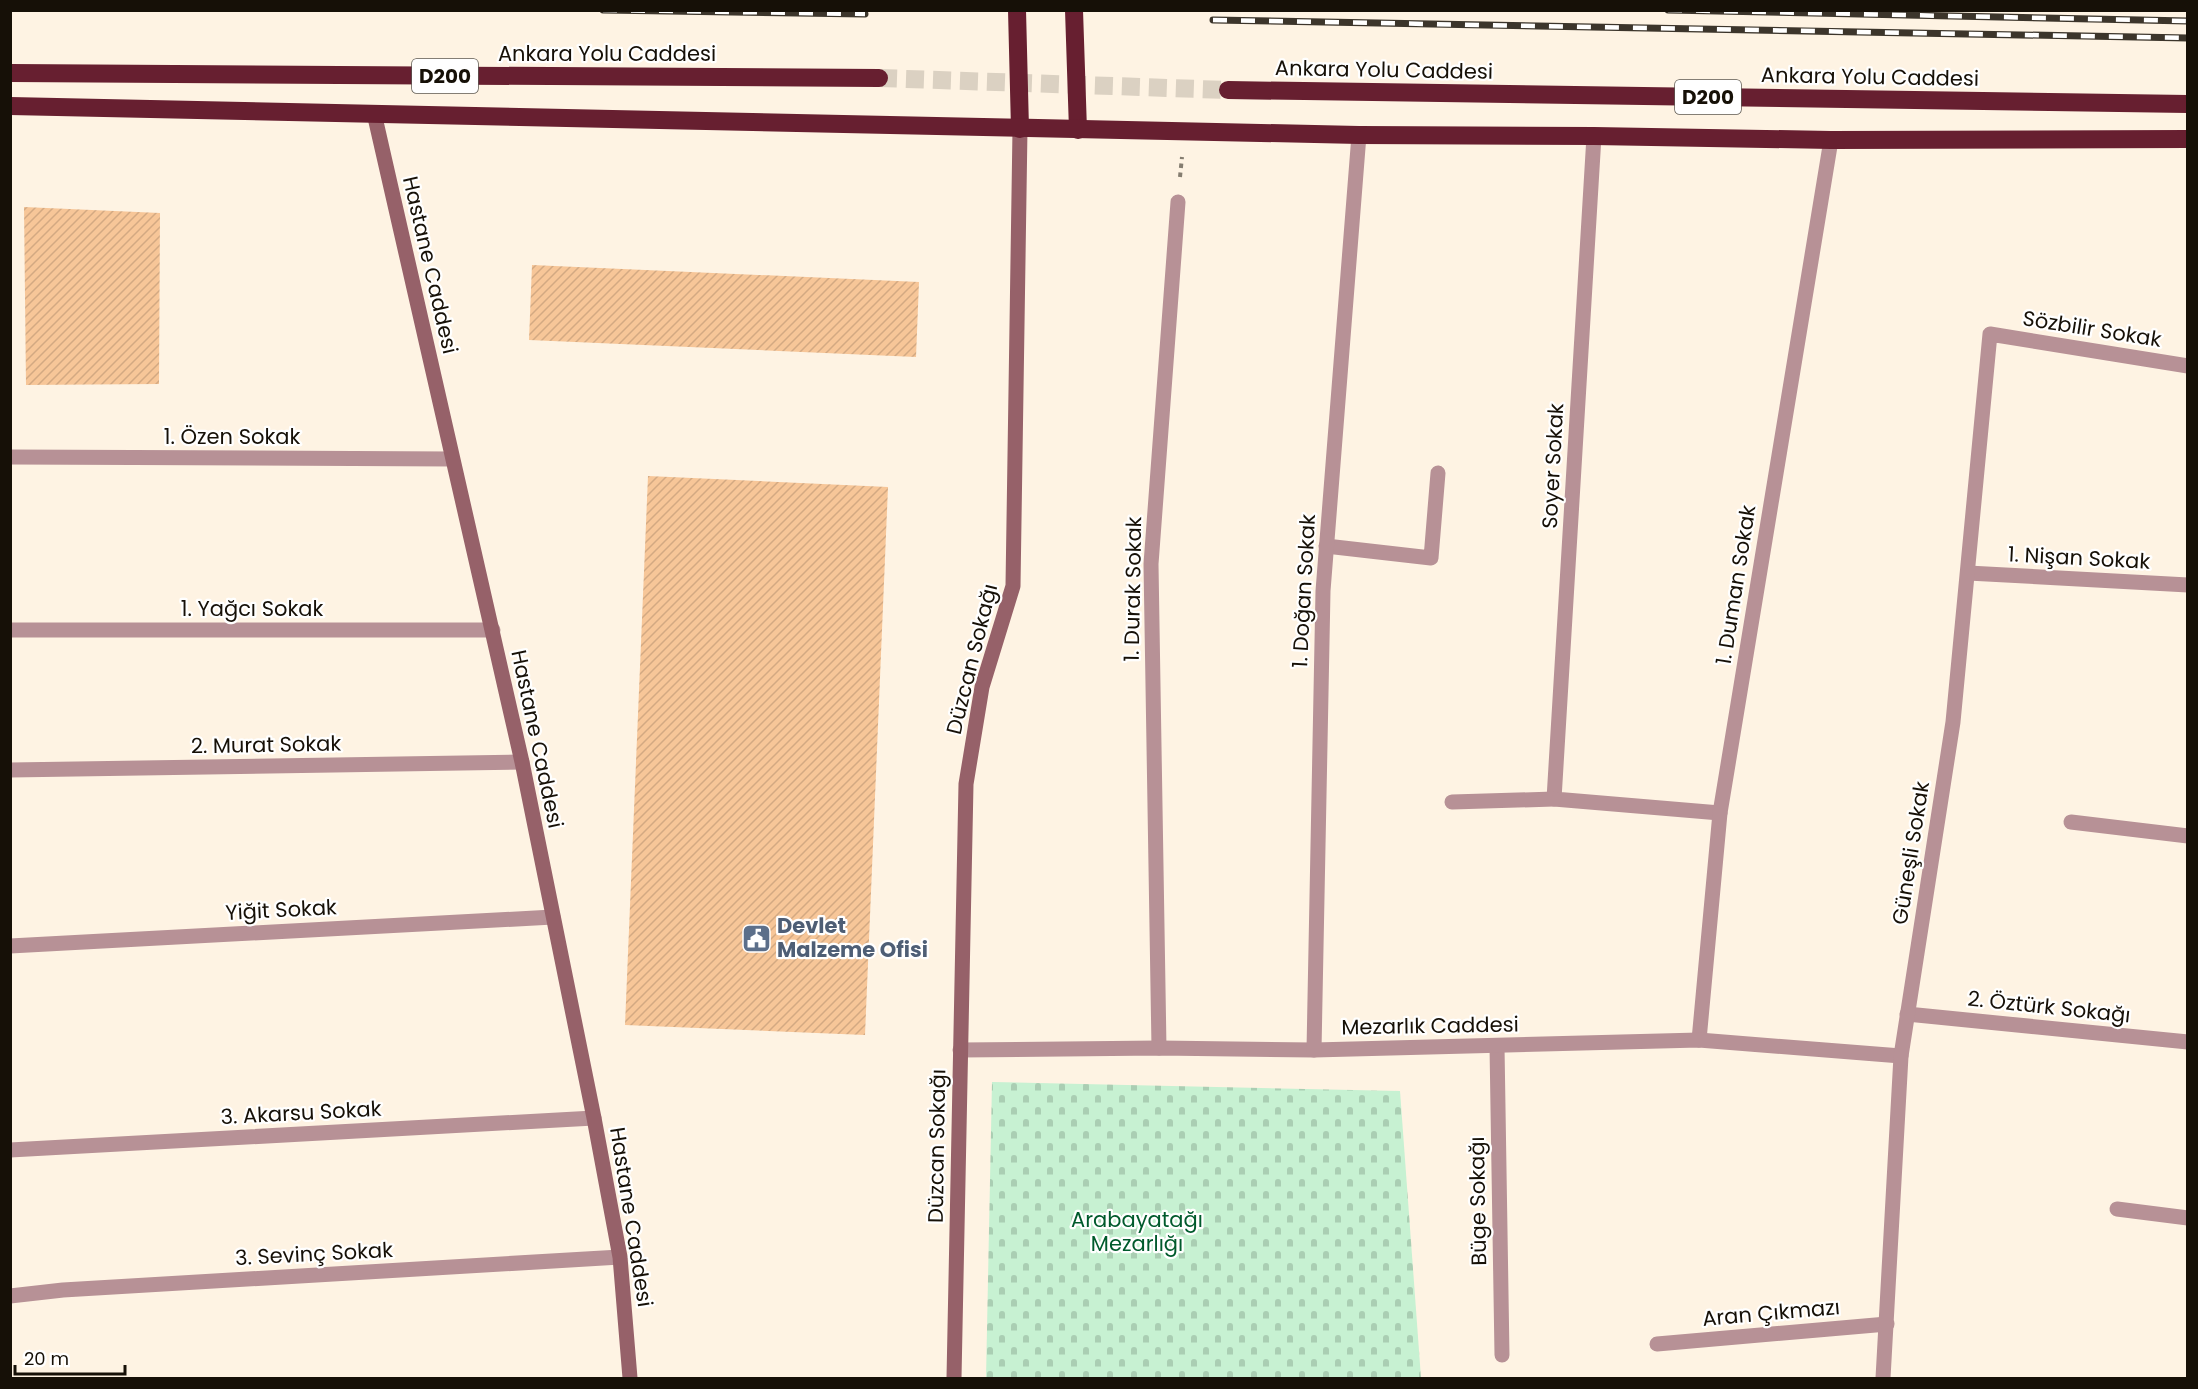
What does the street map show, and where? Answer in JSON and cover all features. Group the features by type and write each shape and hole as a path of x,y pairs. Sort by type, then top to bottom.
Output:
{"highway":[{"path":"1017,10 1020,129"},
{"path":"1074,10 1078,130"},
{"name":"Ankara Yolu Caddesi","path":"10,74 879,78"},
{"name":"Ankara Yolu Caddesi","path":"1228,90 2187,104"},
{"path":"10,106 1359,135 1831,140 2187,139"}],"main road":[{"name":"Hastane Caddesi","path":"374,113 522,762 620,1257 630,1378"},
{"name":"Düzcan Sokağı","path":"954,1378 966,784 982,687 1013,586 1020,129"}],"street":[{"name":"1. Doğan Sokak","path":"1314,1050 1323,591 1359,135"},
{"name":"Soyer Sokak","path":"1554,799 1594,136"},
{"name":"1. Duman Sokak","path":"1699,1040 1720,813 1831,140"},
{"name":"1. Durak Sokak","path":"1160,1048 1151,564 1178,202"},
{"name":"Sözbilir Sokak","path":"1990,334 2187,366"},
{"name":"Güneşli Sokak","path":"1883,1378 1901,1056 1953,722 1990,334"},
{"name":"1. Özen Sokak","path":"10,457 452,459"},
{"path":"1326,546 1431,558 1438,473"},
{"name":"1. Nişan Sokak","path":"1968,573 2187,585"},
{"name":"1. Yağcı Sokak","path":"10,630 493,630"},
{"name":"2. Murat Sokak","path":"10,770 522,762"},
{"path":"1452,802 1554,799 1720,813"},
{"path":"2071,822 2187,836"},
{"name":"Yiğit Sokak","path":"10,946 553,917"},
{"name":"2. Öztürk Sokağı","path":"1906,1014 2187,1042"},
{"name":"Mezarlık Caddesi","path":"960,1050 1160,1048 1314,1050 1699,1040 1901,1056"},
{"name":"Büge Sokağı","path":"1497,1046 1502,1355"},
{"name":"3. Akarsu Sokak","path":"10,1150 594,1118"},
{"path":"2117,1209 2187,1218"},
{"name":"3. Sevinç Sokak","path":"10,1296 75,1289 620,1257"},
{"name":"Aran Çıkmazı","path":"1657,1344 1887,1324"}],"path":[{"path":"1178,202 1184,132"}],"green space":[{"name":"Arabayatağı Mezarlığı","path":"992,1082 1400,1091 1421,1378 986,1378"}],"building":[{"path":"24,207 160,213 159,384 26,385"},
{"path":"532,265 919,282 916,357 529,340"},
{"path":"648,476 888,487 865,1035 625,1025"}],"tunnel":[{"path":"879,78 1228,90"}],"railway":[{"path":"603,10 865,14"},
{"path":"1668,10 2188,21"},
{"path":"1213,20 2188,38"}],"place":[{"name":"Devlet Malzeme Ofisi","path":"756,938"}]}
